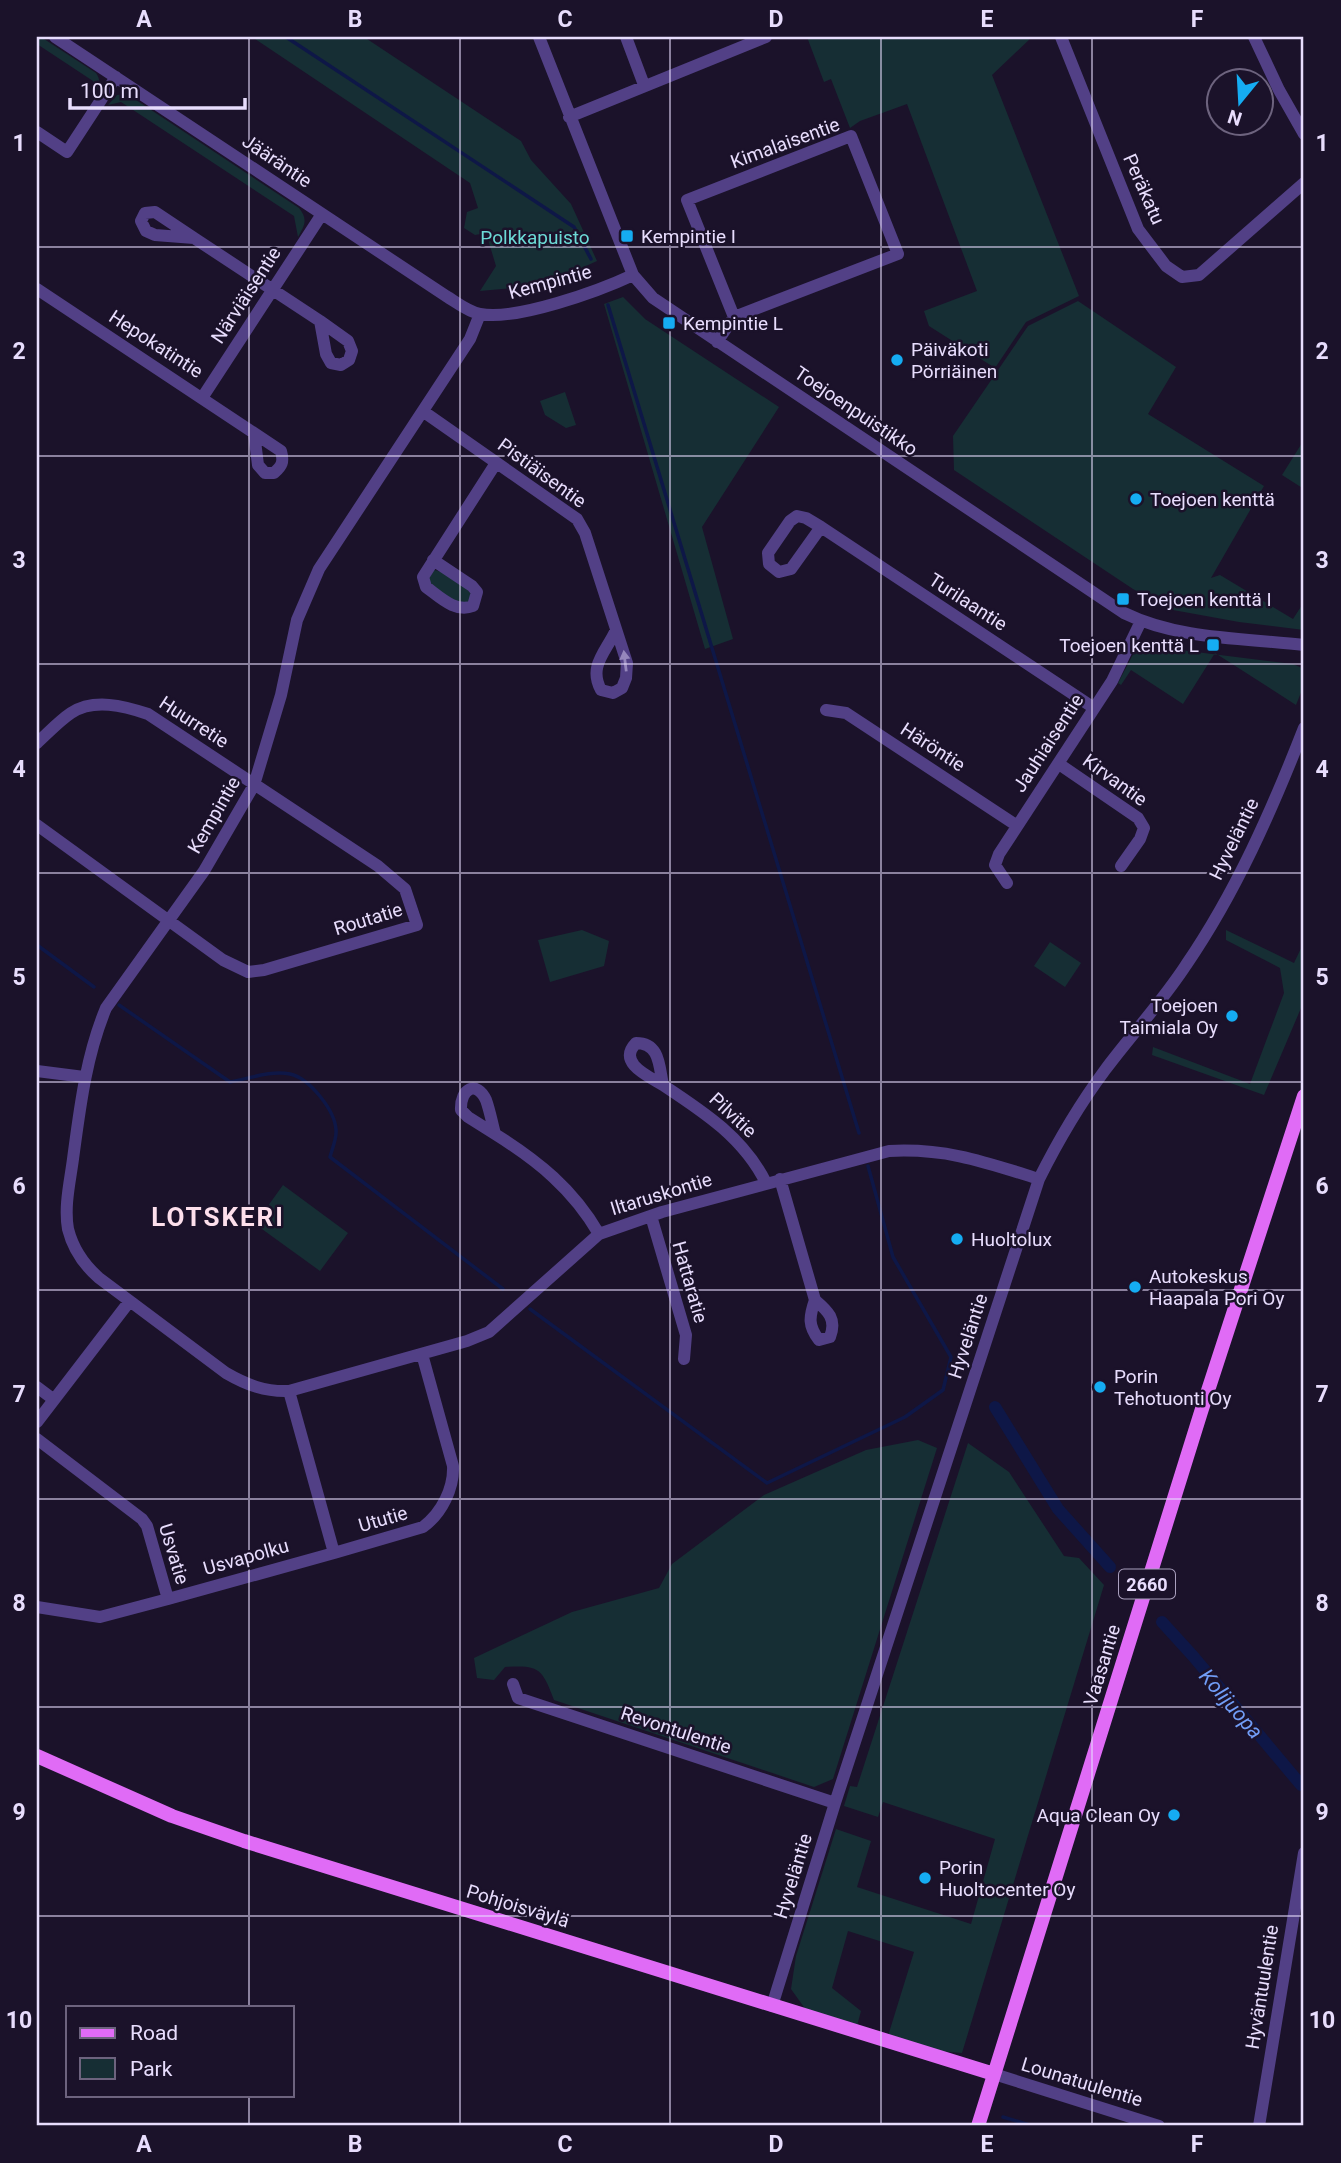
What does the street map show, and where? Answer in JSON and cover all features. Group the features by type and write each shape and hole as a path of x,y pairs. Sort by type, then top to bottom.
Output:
{"main road":[{"name":"Vaasantie","path":"978,2126 1234,1307 1304,1096"},
{"name":"Pohjoisväylä","path":"37,1756 172,1816 244,1841 994,2074"}],"street":[{"name":"Jääräntie","path":"55,37 446,296 480,314"},
{"name":"Toejoenpuistikko","path":"539,37 633,275 653,298 1113,605 1141,621 1181,631 1304,645"},
{"path":"626,37 644,85"},
{"path":"569,117 766,37"},
{"name":"Peräkatu","path":"1061,37 1138,229 1166,266 1182,277 1199,275 1304,183"},
{"path":"1254,37 1304,134"},
{"path":"37,132 67,152 116,77"},
{"name":"Kimalaisentie","path":"851,136 898,254 734,317 687,200 851,136"},
{"name":"Närviäisentie","path":"202,398 322,214"},
{"path":"194,238 320,321"},
{"name":"Kempintie","path":"289,1391 262,1390 244,1384 226,1373 129,1302 87,1267 78,1254 68,1229 67,1201 84,1077 96,1031 106,1007 204,871 254,785 269,742 297,620 319,569 424,412 470,339 480,314 519,313 611,285 633,275"},
{"name":"Hepokatintie","path":"37,289 254,433"},
{"path":"717,342 734,317"},
{"name":"Pistiäisentie","path":"424,412 577,519 585,533 616,630"},
{"path":"433,560 472,586 477,593 473,606 464,610 456,607 426,587 423,577 433,560 496,464"},
{"name":"Turilaantie","path":"821,527 791,569 779,572 769,564 768,552 790,521 797,516 806,518 821,527 1094,708"},
{"name":"Jauhiaisentie","path":"1007,883 995,865 999,854 1124,659 1141,621"},
{"name":"Huurretie","path":"37,743 73,712 99,705 122,706 148,714 254,785"},
{"name":"Häröntie","path":"826,710 846,713 1016,825"},
{"name":"Hyveläntie","path":"772,2006 835,1803 1039,1179 1071,1119 1185,968 1214,923 1261,829 1304,728"},
{"name":"Kirvantie","path":"1059,764 1138,818 1144,828 1140,839 1121,866"},
{"name":"Routatie","path":"169,922 223,960 248,972 264,970 416,925 405,888 378,866 254,785"},
{"path":"37,825 169,922"},
{"path":"37,1071 84,1077"},
{"name":"Pilvitie","path":"663,1085 710,1115 732,1135 759,1169 765,1183"},
{"path":"495,1134 557,1178 599,1234"},
{"name":"Iltaruskontie","path":"289,1391 467,1341 489,1332 599,1234 765,1183 889,1151 921,1150 956,1154 1039,1179"},
{"path":"780,1179 815,1300"},
{"name":"Hattaratie","path":"651,1216 686,1335 684,1359"},
{"path":"37,1422 129,1302"},
{"name":"Ututie","path":"334,1553 423,1527 431,1521 450,1491 454,1479 453,1465 422,1354"},
{"path":"37,1387 53,1399"},
{"path":"289,1391 334,1553"},
{"name":"Usvatie","path":"37,1439 142,1519 147,1526 168,1599 100,1617 37,1607"},
{"name":"Usvapolku","path":"168,1599 334,1553"},
{"name":"Revontulentie","path":"513,1684 518,1698 835,1803"},
{"name":"Hyväntuulentie","path":"1259,2126 1304,1853"},
{"name":"Lounatuulentie","path":"994,2074 1159,2126"}],"green space":[{"path":"37,37 96,73 99,84 94,95 93,81 37,44"},
{"name":"Polkkapuisto","path":"252,37 364,37 521,141 531,160 571,204 597,261 544,285 480,291 496,266 486,233 475,235 464,228 467,212 478,208 470,183"},
{"path":"807,37 1032,37 992,75 1079,296 1026,322 995,368 929,326 924,311 977,291 907,104 860,121 850,128 831,79 824,82"},
{"path":"127,94 299,208 304,215 304,222 298,237 294,216 121,102 108,105 117,95"},
{"path":"623,297 645,319 779,407 702,527 733,639 705,649 604,304"},
{"path":"1078,301 1176,367 1148,414 1264,486 1211,578 1220,575 1293,619 1304,602 1304,630 1173,610 1133,589 954,470 953,436 1028,326"},
{"path":"565,392 576,425 566,428 545,415 540,401"},
{"path":"1302,443 1304,444 1304,489 1282,475"},
{"path":"434,570 464,586 471,594 470,600 465,604 460,603 440,592 428,580"},
{"path":"1142,642 1214,654 1183,704 1131,670 1121,685 1118,683"},
{"path":"1218,655 1293,664 1304,669 1304,685 1296,705"},
{"path":"582,930 609,941 604,966 550,982 538,940"},
{"path":"1226,930 1294,963 1304,942 1304,1001 1264,1095 1152,1055 1153,1047 1250,1084 1284,993 1280,968 1226,940"},
{"path":"1050,942 1081,963 1065,987 1034,966"},
{"path":"283,1185 348,1233 320,1271 255,1224"},
{"path":"918,1440 937,1448 833,1779 814,1787 554,1700 542,1675 532,1668 505,1667 494,1680 477,1678 474,1658 572,1612 659,1588 672,1564 764,1495 866,1450"},
{"path":"968,1443 1009,1472 1064,1556 1079,1558 1104,1585 962,2053 938,2051 888,2036 914,1952 848,1931 832,1988 861,2011 857,2026 806,2010 791,1989 796,1956 836,1829 871,1841 857,1887 971,1924 995,1839 883,1802 878,1817 844,1806 850,1786 857,1787"}],"waterway":[{"path":"286,37 574,227 591,259"},
{"path":"608,305 859,1133"},
{"path":"37,945 94,987"},
{"path":"119,1005 230,1082 283,1073 305,1082 320,1096 335,1122 336,1136 330,1157 503,1289"},
{"path":"530,1309 767,1483 905,1417 943,1390 951,1357 893,1257 868,1166"},
{"name":"Kolijuopa","path":"995,1407 1058,1509 1110,1567"},
{"name":"Kolijuopa","path":"1162,1622 1301,1785"},
{"path":"1003,2117 1033,2126"}],"place":[{"name":"Kempintie I","path":"627,236"},
{"name":"Kempintie L","path":"669,323"},
{"name":"Päiväkoti Pörriäinen","path":"897,360"},
{"name":"Toejoen kenttä","path":"1136,499"},
{"name":"Toejoen kenttä I","path":"1123,599"},
{"name":"Toejoen kenttä L","path":"1213,645"},
{"name":"Toejoen Taimiala Oy","path":"1232,1016"},
{"name":"Huoltolux","path":"957,1239"},
{"name":"Autokeskus Haapala Pori Oy","path":"1135,1287"},
{"name":"Porin Tehotuonti Oy","path":"1100,1387"},
{"name":"Aqua Clean Oy","path":"1174,1815"},
{"name":"Porin Huoltocenter Oy","path":"925,1878"}],"district":[{"name":"LOTSKERI","path":"218,1217"}]}
